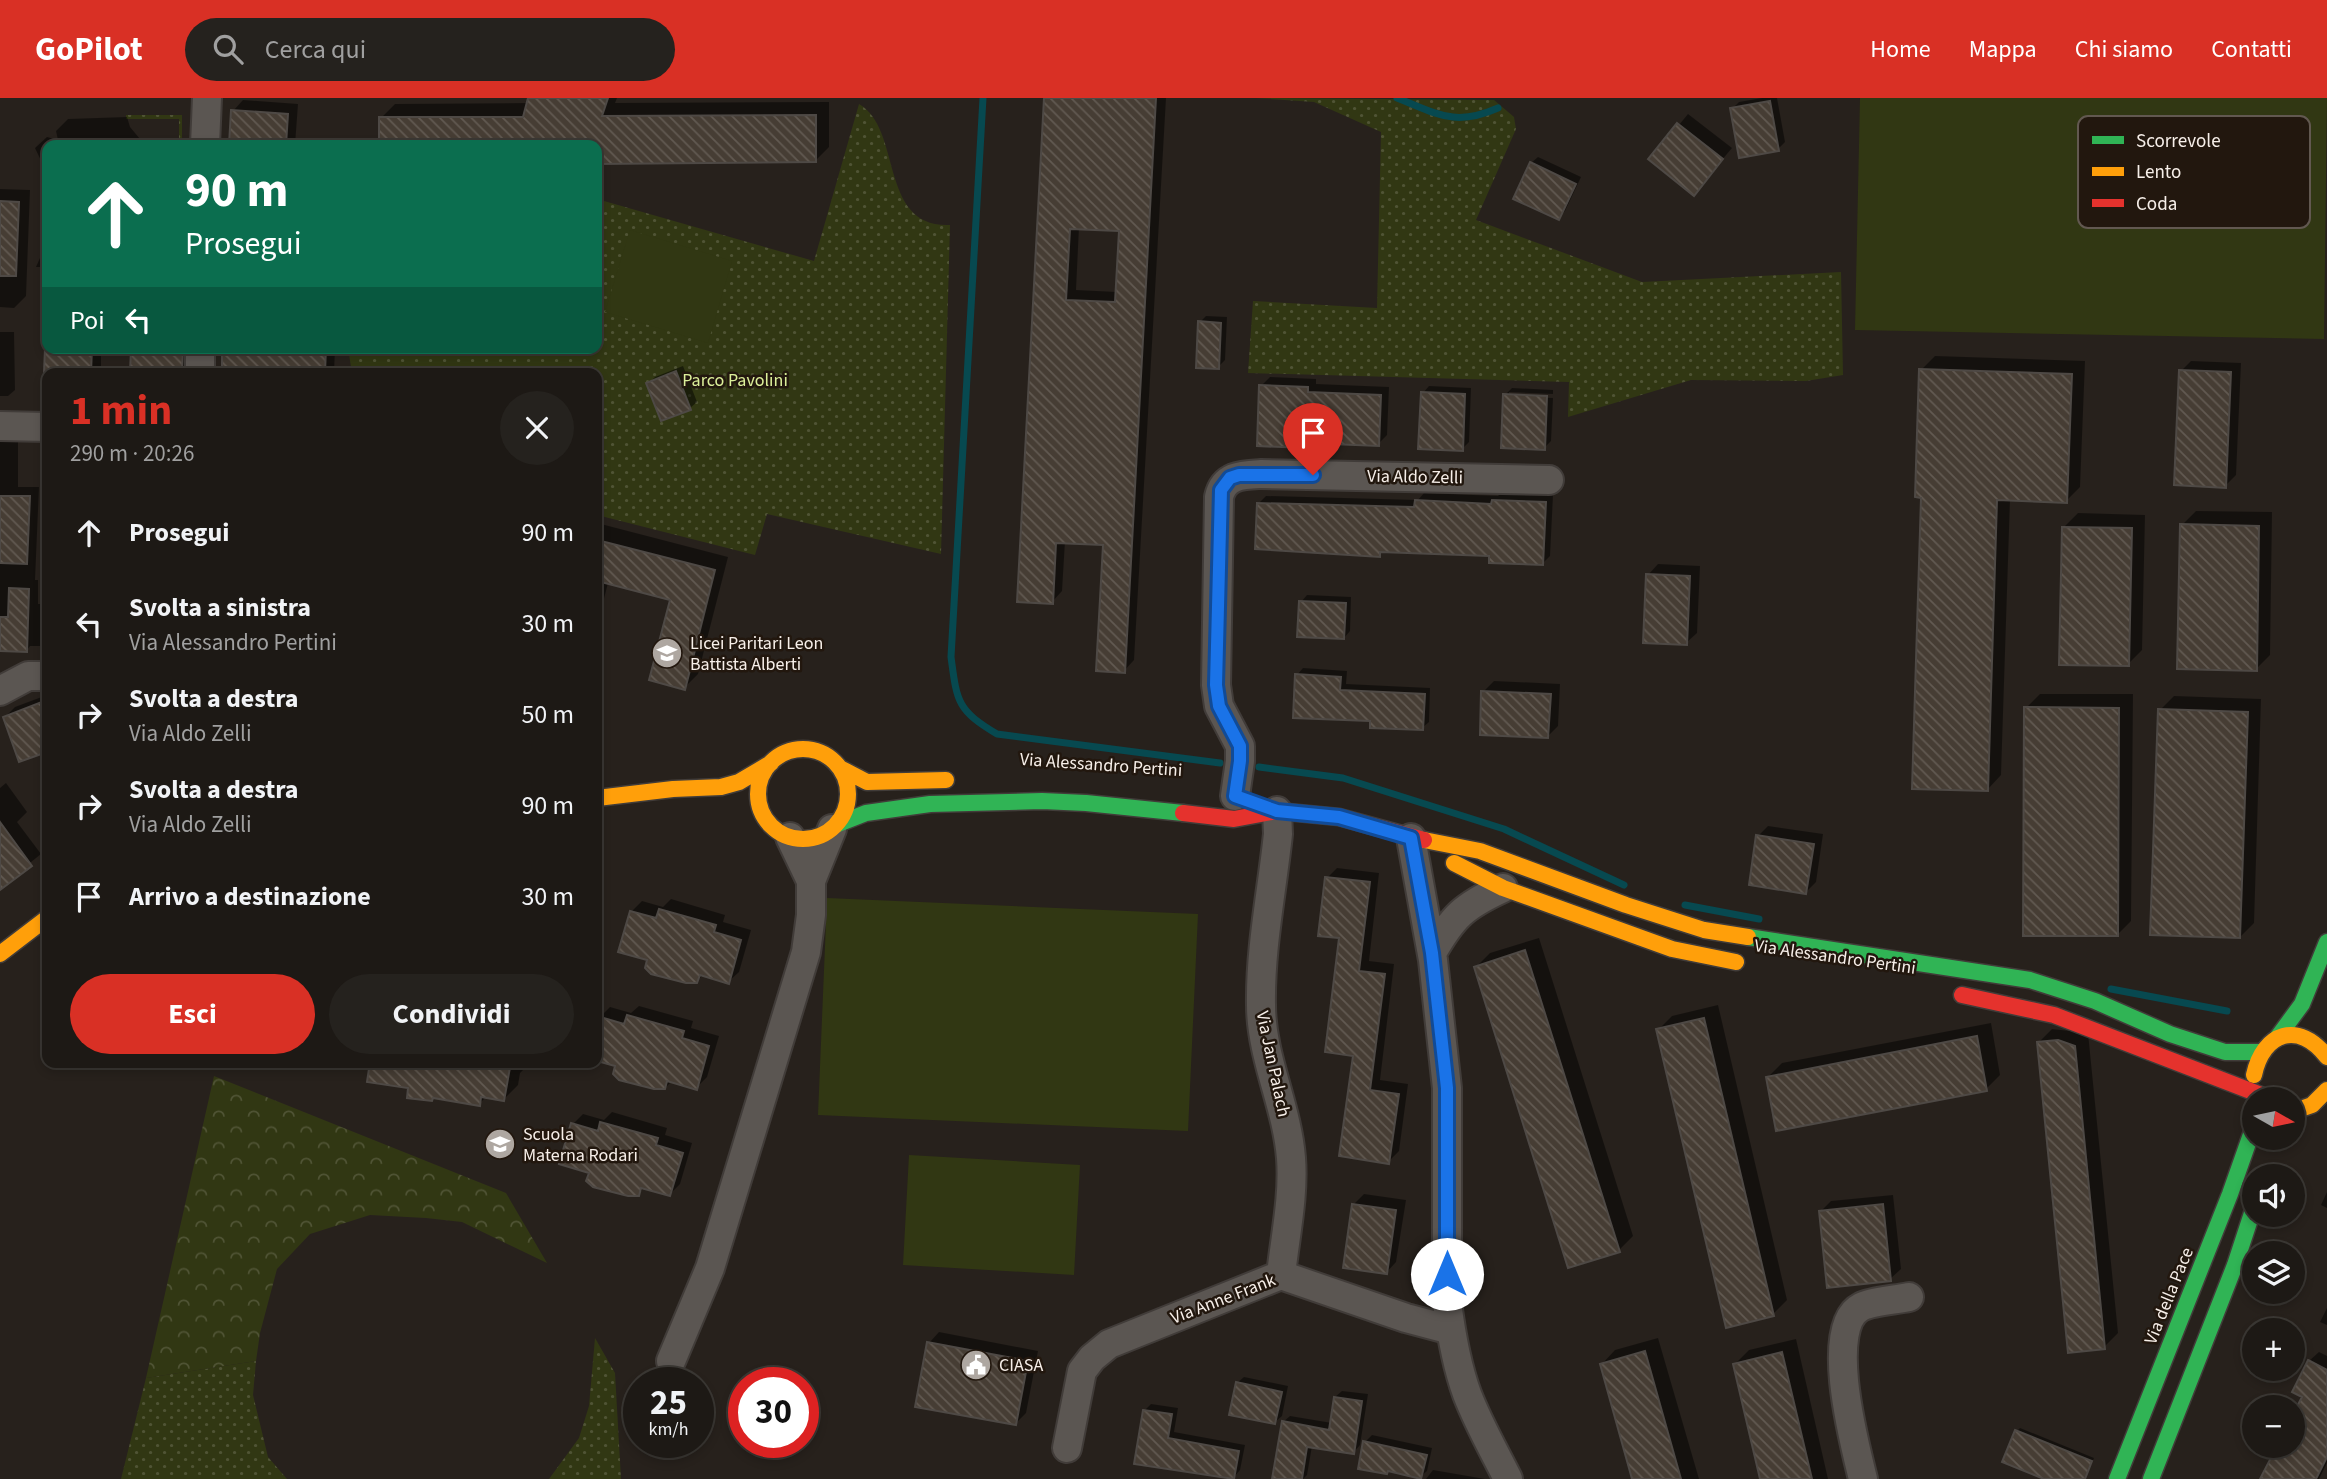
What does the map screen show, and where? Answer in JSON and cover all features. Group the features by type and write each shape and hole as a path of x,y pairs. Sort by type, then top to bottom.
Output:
{"street":[{"path":"205,140 207,98"},
{"path":"0,426 42,427"},
{"name":"Via Aldo Zelli","path":"1229,796 1240,761 1240,746 1219,706 1216,685 1219,497 1224,484 1239,475 1261,474 1549,480"},
{"path":"0,673 38,676"},
{"path":"0,691 38,676"},
{"path":"602,796 721,786 738,782 793,750 811,750 827,756 840,768 867,782 966,779"},
{"path":"771,763 762,776 759,798 762,813 780,831 811,881"},
{"path":"671,1361 710,1268 802,965 811,915 811,881 848,802 848,790 840,768"},
{"name":"Via Alessandro Pertini","path":"1229,796 1277,811 1339,817 1411,838 1480,851 1626,905 1704,930 2029,980 2095,1001 2170,1034 2225,1052 2260,1052"},
{"name":"Via Alessandro Pertini","path":"835,826 866,813 930,804 1042,801 1086,803 1234,819 1277,811"},
{"name":"Via Jan Palach","path":"1277,811 1277,843 1262,973 1261,1008 1266,1046 1291,1158 1280,1275"},
{"path":"744,816 780,831 812,838 835,826"},
{"path":"1411,838 1432,953 1447,1088 1447,1302 1451,1330 1467,1395 1508,1479"},
{"name":"Via Alessandro Pertini","path":"1411,838 1503,888 1672,949 1746,964"},
{"path":"1432,953 1458,914 1474,901 1503,888"},
{"path":"0,954 42,922"},
{"path":"2256,1087 2254,1074 2260,1052 2277,1038 2302,1004 2327,942"},
{"path":"2323,992 2327,965"},
{"path":"1951,993 2054,1015 2242,1090"},
{"path":"2277,1038 2300,1035 2310,1038 2324,1049"},
{"path":"2305,1108 2325,1096"},
{"name":"Via della Pace","path":"2117,1479 2246,1150"},
{"path":"2151,1479 2247,1227"},
{"name":"Via Anne Frank","path":"1067,1448 1082,1371 1092,1358 1109,1344 1280,1275 1406,1318 1451,1330"},
{"path":"1863,1479 1847,1410 1844,1345 1846,1325 1861,1307 1909,1297"}],"green space":[{"path":"1256,98 1494,100 1514,117 1516,129 1476,220 1642,282 1841,272 1843,375 1806,381 1691,380 1568,417 1569,382 1248,373 1253,301 1377,308 1381,132 1314,102"},
{"path":"1860,98 2327,98 2324,339 1855,330"},
{"name":"Parco Pavolini","path":"859,104 873,116 882,134 901,195 912,211 927,222 950,225 941,554 767,514 755,555 602,516 602,368 351,368 349,354 602,354 602,200 814,261"},
{"path":"126,115 182,115 182,140 179,140 179,119 126,119"},
{"path":"630,230 732,261 708,343 605,312"},
{"path":"827,898 1198,914 1188,1131 818,1115"},
{"path":"214,1076 506,1193 547,1263 462,1222 370,1215 310,1234 277,1269 260,1333 256,1361 146,1378"},
{"path":"909,1155 1080,1165 1074,1275 903,1265"},
{"path":"595,1338 615,1373 621,1479 549,1479 579,1438 589,1406"},
{"path":"256,1361 253,1395 268,1457 287,1479 121,1479 146,1378"}],"building":[{"path":"528,98 608,98 602,116 816,115 816,162 602,164 602,140 379,140 379,117 523,117"},
{"path":"1044,98 1156,98 1125,673 1096,671 1103,545 1056,543 1053,604 1017,602","holes":["1070,229 1119,231 1115,302 1066,300"]},
{"path":"1770,101 1779,151 1739,158 1730,108"},
{"path":"231,110 288,114 286,140 229,140"},
{"path":"1677,123 1723,159 1694,196 1648,159"},
{"path":"1530,162 1576,184 1559,220 1513,199"},
{"path":"0,201 19,202 16,276 0,276"},
{"path":"1198,321 1221,323 1219,369 1196,368"},
{"path":"45,354 92,354 91,368 44,368"},
{"path":"131,354 183,354 182,368 130,368"},
{"path":"222,354 326,354 325,368 222,368"},
{"path":"1919,369 2072,374 2067,503 1997,500 1988,791 1912,789 1921,498 1915,497"},
{"path":"2179,370 2231,372 2226,488 2174,485"},
{"path":"676,371 691,410 661,421 646,383"},
{"path":"1259,385 1308,387 1308,392 1381,395 1379,446 1306,443 1305,448 1257,446"},
{"path":"1421,392 1465,394 1463,451 1418,449"},
{"path":"1503,394 1547,396 1545,450 1501,448"},
{"path":"0,496 30,496 27,564 0,563"},
{"path":"1415,500 1491,504 1492,500 1546,502 1543,565 1489,563 1489,556 1380,552 1380,557 1255,549 1257,503 1414,507"},
{"path":"2180,524 2259,526 2257,671 2177,669"},
{"path":"2062,527 2132,528 2129,666 2059,665"},
{"path":"602,541 715,570 685,690 649,680 670,600 602,582"},
{"path":"1646,574 1690,576 1687,645 1643,643"},
{"path":"9,588 29,589 27,652 0,651 0,617 8,617"},
{"path":"1299,601 1346,603 1344,639 1297,637"},
{"path":"1295,674 1341,677 1340,690 1425,694 1423,730 1370,728 1370,721 1293,718"},
{"path":"1481,691 1551,694 1548,738 1480,735"},
{"path":"42,702 42,754 19,762 3,717"},
{"path":"2024,707 2119,708 2118,936 2023,936"},
{"path":"2158,709 2248,712 2240,938 2150,935"},
{"path":"0,822 32,866 0,890"},
{"path":"1756,835 1814,844 1806,894 1749,885"},
{"path":"1325,877 1370,882 1359,971 1385,974 1370,1090 1399,1094 1389,1164 1339,1156 1353,1056 1325,1052 1339,938 1318,936"},
{"path":"659,909 716,925 714,932 741,940 729,984 700,975 697,983 686,983 651,974 645,968 647,960 618,952 630,911 656,918"},
{"path":"1525,950 1620,1252 1568,1268 1474,967"},
{"path":"627,1015 684,1031 682,1038 709,1046 697,1090 667,1081 665,1089 654,1089 619,1080 613,1074 615,1066 602,1062 602,1017 624,1024"},
{"path":"1704,1018 1774,1316 1726,1328 1656,1029"},
{"path":"1977,1036 1987,1091 1776,1131 1766,1077"},
{"path":"2058,1040 2075,1046 2105,1349 2068,1353 2037,1042"},
{"path":"369,1068 510,1068 504,1101 481,1097 480,1106 433,1098 432,1101 407,1098 408,1088 367,1082"},
{"path":"600,1122 658,1138 656,1145 683,1153 670,1196 641,1188 639,1196 628,1196 593,1187 586,1181 589,1173 559,1164 571,1123 598,1131"},
{"path":"1352,1204 1396,1210 1387,1274 1343,1268"},
{"path":"1883,1204 1891,1281 1827,1288 1819,1211"},
{"path":"927,1342 1028,1361 1016,1425 915,1407"},
{"path":"1645,1351 1681,1479 1632,1479 1600,1364"},
{"path":"1782,1352 1812,1479 1760,1479 1733,1364"},
{"path":"2308,1360 2327,1370 2327,1457 2316,1479 2260,1479 2271,1458 2305,1458 2305,1395 2292,1392 2298,1381 2305,1381 2305,1366"},
{"path":"1236,1382 1282,1392 1275,1424 1229,1415"},
{"path":"1334,1397 1362,1401 1354,1454 1307,1447 1302,1479 1272,1479 1282,1421 1329,1430"},
{"path":"1143,1410 1172,1414 1168,1438 1239,1451 1234,1479 1134,1464"},
{"path":"2015,1430 2092,1461 2085,1479 2044,1479 2002,1462"},
{"path":"1363,1441 1427,1455 1421,1479 1388,1471 1387,1474 1358,1469"}],"waterway":[{"path":"983,98 951,657 958,695 966,711 997,734 1220,763"},
{"path":"1397,98 1447,116 1470,117 1498,108"},
{"path":"1259,767 1343,778 1504,829 1624,885"},
{"path":"1685,905 1759,919"},
{"path":"2111,989 2227,1011"}],"traffic: fast":[{"path":"838,824 866,813 930,804 1042,801 1183,813"},
{"path":"1748,937 2030,980 2095,1001 2170,1034 2225,1052 2260,1052"},
{"path":"2277,1038 2302,1004 2327,942"},
{"path":"2117,1479 2246,1150"},
{"path":"2151,1479 2247,1227"}],"traffic: slow":[{"path":"803,749 820,752 835,762 845,777 848,794 845,811 835,826 820,836 803,839 786,836 771,826 761,811 758,794 761,777 771,762 786,752 803,749"},
{"path":"602,797 673,789 721,787 739,782 771,763"},
{"path":"840,768 867,782 946,780"},
{"path":"1424,840 1480,851 1626,905 1704,930 1748,937"},
{"path":"1454,863 1503,888 1672,949 1736,962"},
{"path":"0,954 42,922"},
{"path":"2254,1075 2265,1049 2283,1036 2305,1038 2327,1057"},
{"path":"2305,1107 2312,1105 2327,1090"}],"traffic: jam":[{"path":"1183,813 1234,819 1277,811 1339,817 1424,840"},
{"path":"1962,995 2054,1015 2242,1088"}],"place":[{"name":"Licei Paritari Leon Battista Alberti","path":"667,653"},
{"name":"Scuola Materna Rodari","path":"500,1144"},
{"name":"CIASA","path":"976,1365"}],"route":[{"path":"1313,475 1239,475 1230,478 1221,490 1216,685 1219,706 1240,746 1235,796 1277,811 1339,817 1411,838 1432,953 1447,1088 1447,1274"}]}
